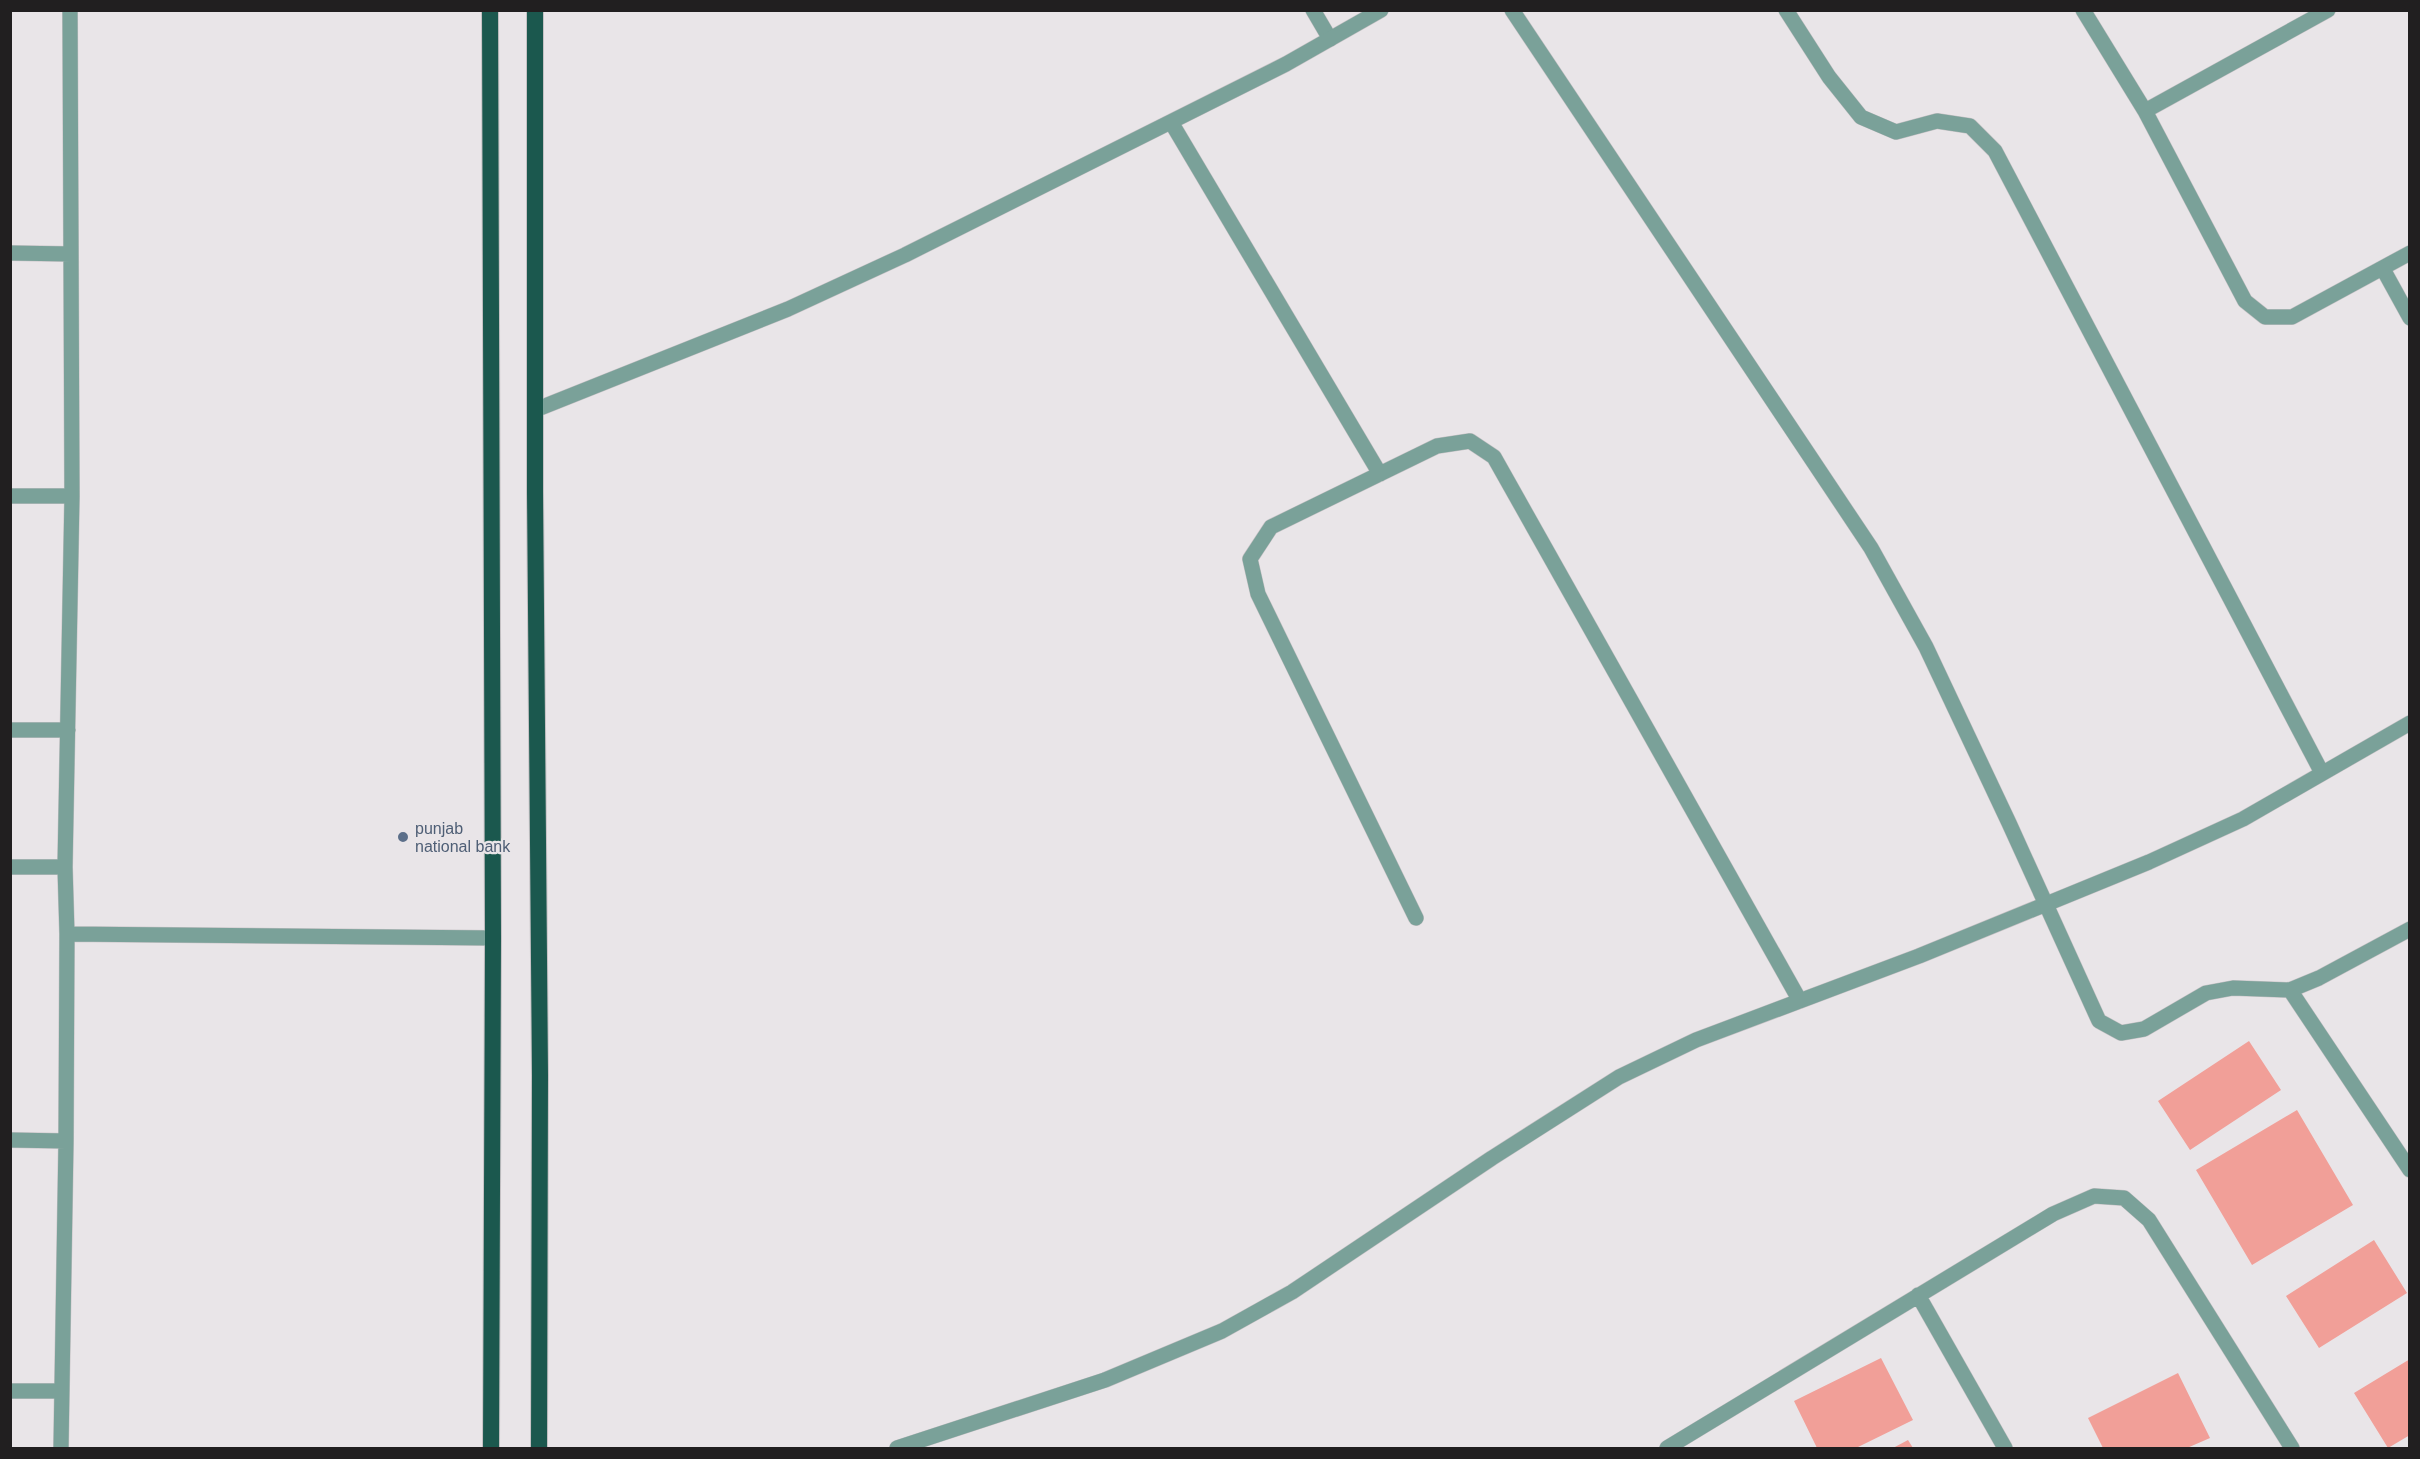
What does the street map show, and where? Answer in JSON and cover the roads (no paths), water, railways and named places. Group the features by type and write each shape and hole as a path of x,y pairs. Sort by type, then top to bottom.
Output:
{"highway":[{"path":"490,10 493,938 491,1449"},
{"path":"535,10 535,410 540,1075 539,1449"}],"street":[{"path":"61,1449 66,1141 65,867 72,496 70,10"},
{"path":"1313,10 1330,39"},
{"path":"535,410 799,304 905,255 1287,64 1381,10"},
{"path":"1512,10 1871,548 1926,646 2099,1021 2121,1033 2144,1029 2206,993 2233,988 2290,990 2319,978 2409,929"},
{"path":"1786,10 1829,77 1860,117 1896,132 1937,121 1970,126 1995,151 2322,773"},
{"path":"2083,10 2145,111 2245,302 2265,318 2292,317 2409,253"},
{"path":"2145,111 2328,10"},
{"path":"1171,122 1380,474"},
{"path":"10,254 71,254"},
{"path":"2383,269 2409,318"},
{"path":"1416,918 1258,594 1250,559 1271,527 1437,446 1470,441 1494,457 1800,1001"},
{"path":"10,496 72,496"},
{"path":"897,1449 1105,1380 1222,1331 1292,1293 1492,1158 1619,1077 1696,1040 1918,956 2149,862 2243,819 2409,723"},
{"path":"10,730 68,730"},
{"path":"10,867 65,867"},
{"path":"67,934 493,938"},
{"path":"2290,990 2409,1170"},
{"path":"10,1140 66,1141"},
{"path":"1667,1449 2053,1214 2094,1196 2124,1197 2149,1220 2292,1449"},
{"path":"1918,1295 2005,1449"},
{"path":"10,1391 61,1391"}],"place":[{"name":"punjab national bank","path":"403,837"}]}
